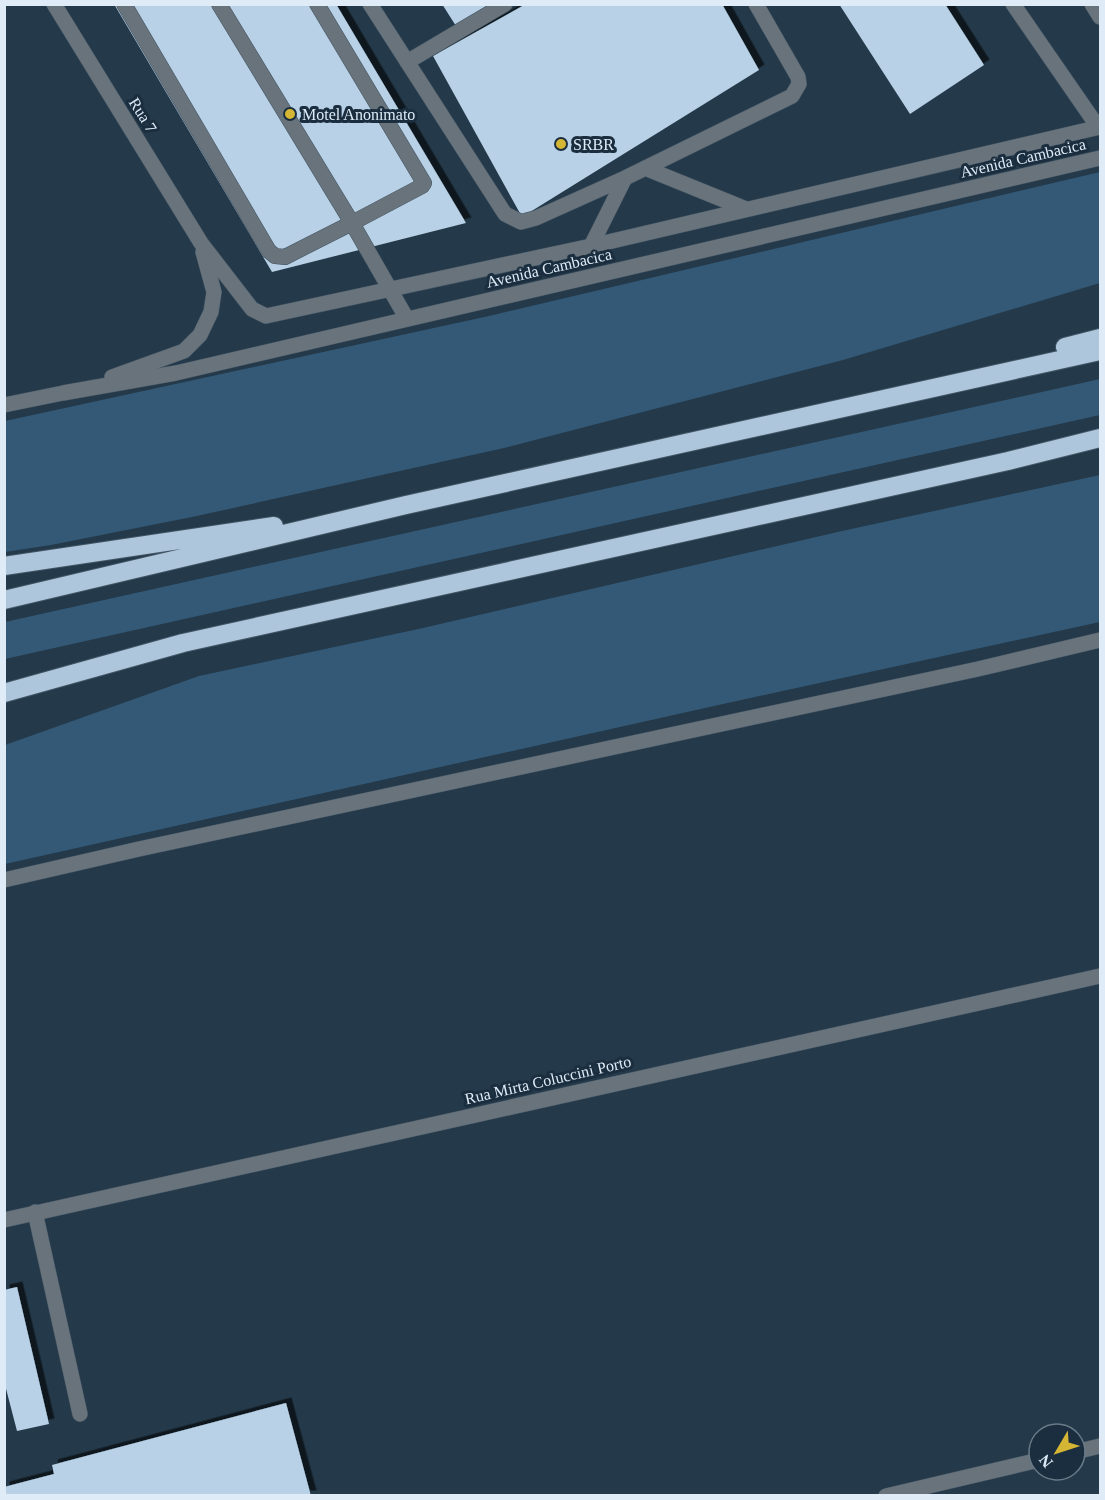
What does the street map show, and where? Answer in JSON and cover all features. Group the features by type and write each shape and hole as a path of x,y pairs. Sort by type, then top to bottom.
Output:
{"highway":[{"path":"804,417 1101,338"},
{"path":"4,600 406,506 1101,351"},
{"path":"4,693 183,643 1008,461 1101,438"},
{"path":"4,566 406,506"}],"street":[{"name":"Rua 7","path":"54,4 201,243"},
{"path":"124,4 268,251 275,256 285,257 424,183 317,4"},
{"path":"219,4 352,223 407,319"},
{"path":"370,4 505,213 520,222 536,218 625,178 792,96 799,84 798,77 756,4"},
{"path":"407,62 505,4"},
{"path":"1012,4 1100,127"},
{"path":"1092,4 1101,17"},
{"name":"Avenida Cambacica","path":"201,243 252,309 266,316 591,246 1100,127"},
{"name":"Avenida Cambacica","path":"4,405 176,374 1101,158"},
{"path":"645,168 746,209"},
{"path":"591,246 625,178"},
{"path":"63,393 184,351 200,335 211,312 214,292 201,243"},
{"path":"4,880 978,669 1101,640"},
{"name":"Rua Mirta Coluccini Porto","path":"4,1220 1101,976"},
{"path":"35,1212 80,1414"},
{"path":"886,1496 1027,1463"}],"shaded area":[{"path":"1100,172 1100,283 843,360 504,448 197,516 5,552 5,421 489,316"},
{"path":"1100,379 1100,415 5,659 5,622"},
{"path":"1100,475 1100,622 5,864 5,745 199,676 423,628 842,531"}],"building":[{"name":"Motel Anonimato","path":"114,4 336,4 466,223 272,272"},
{"path":"442,4 492,4 456,26"},
{"name":"SRBR","path":"526,4 722,4 759,70 522,217 433,56"},
{"path":"839,4 945,4 984,65 910,114"},
{"path":"17,1287 49,1424 17,1431 4,1381 4,1290"},
{"path":"286,1403 311,1496 4,1496 4,1487 54,1474 52,1465"}],"place":[{"name":"Motel Anonimato","path":"290,114"},
{"name":"SRBR","path":"561,144"}]}
